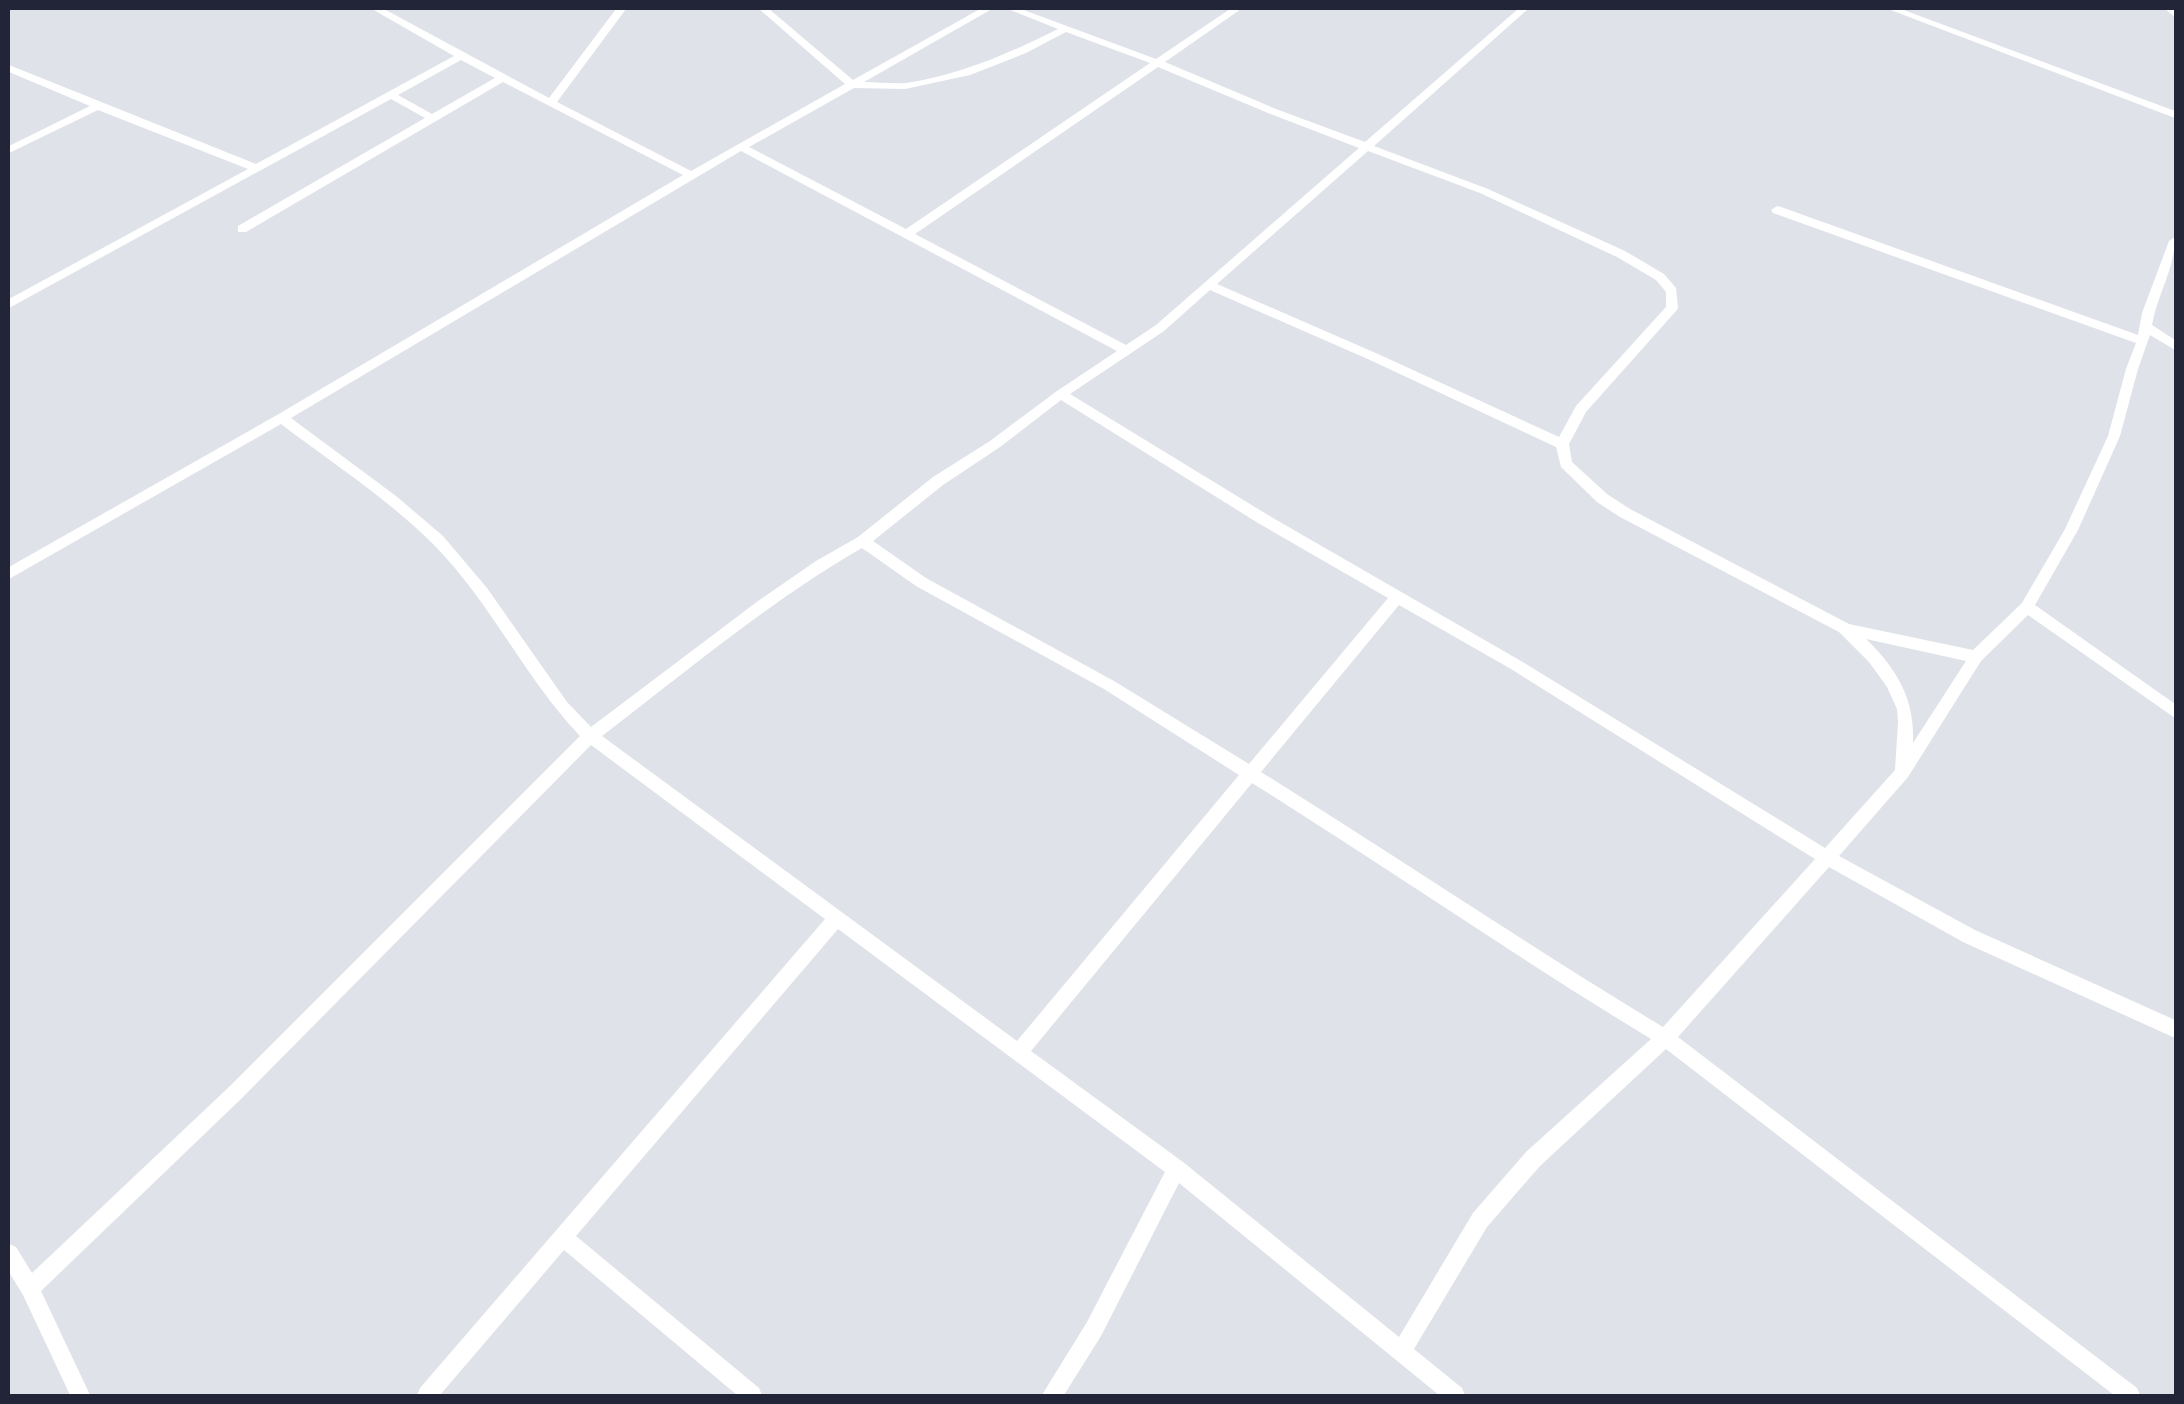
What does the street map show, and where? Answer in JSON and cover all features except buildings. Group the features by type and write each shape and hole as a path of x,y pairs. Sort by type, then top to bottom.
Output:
{"street":[{"path":"377,9 460,56 552,101 691,175"},
{"path":"552,101 621,9"},
{"path":"764,9 852,85 905,86 966,73 1022,51 1067,28"},
{"path":"9,574 282,418 691,175 987,9"},
{"path":"1013,9 1156,62 1272,111 1484,191 1621,254 1660,277 1672,291 1672,308 1581,409 1562,444 1566,464 1602,498 1670,537 1844,628 1867,648 1887,674 1899,698 1906,720 1903,772"},
{"path":"906,234 1236,9"},
{"path":"30,1288 236,1092 537,787 590,736 763,605 821,565 863,541 938,481 995,444 1060,394 1128,351 1160,328 1524,9"},
{"path":"1893,9 2175,115"},
{"path":"2170,9 2175,14"},
{"path":"9,304 460,56"},
{"path":"9,68 98,106 256,168"},
{"path":"242,229 503,77"},
{"path":"390,94 432,118"},
{"path":"9,150 98,106"},
{"path":"741,147 1128,351"},
{"path":"1778,210 2145,334 2175,346"},
{"path":"1402,1351 1480,1220 1533,1159 1665,1038 1827,858 1903,772 1976,657 2027,607 2071,530 2114,436 2132,369 2145,334 2148,313 2175,241"},
{"path":"1208,285 1374,357 1562,444"},
{"path":"1060,394 1263,519 1516,665 1827,858 1969,936 2175,1029"},
{"path":"282,418 391,500 438,540 482,592 562,707 590,736 1176,1170 1455,1395"},
{"path":"863,541 921,582 1109,685 1390,861 1550,968 1665,1038 2130,1395"},
{"path":"1018,1052 1397,597"},
{"path":"2027,607 2175,712"},
{"path":"1844,628 1976,657"},
{"path":"427,1395 837,918"},
{"path":"1052,1395 1094,1329 1176,1170"},
{"path":"563,1237 752,1395"},
{"path":"9,1254 30,1288 80,1395"}]}
